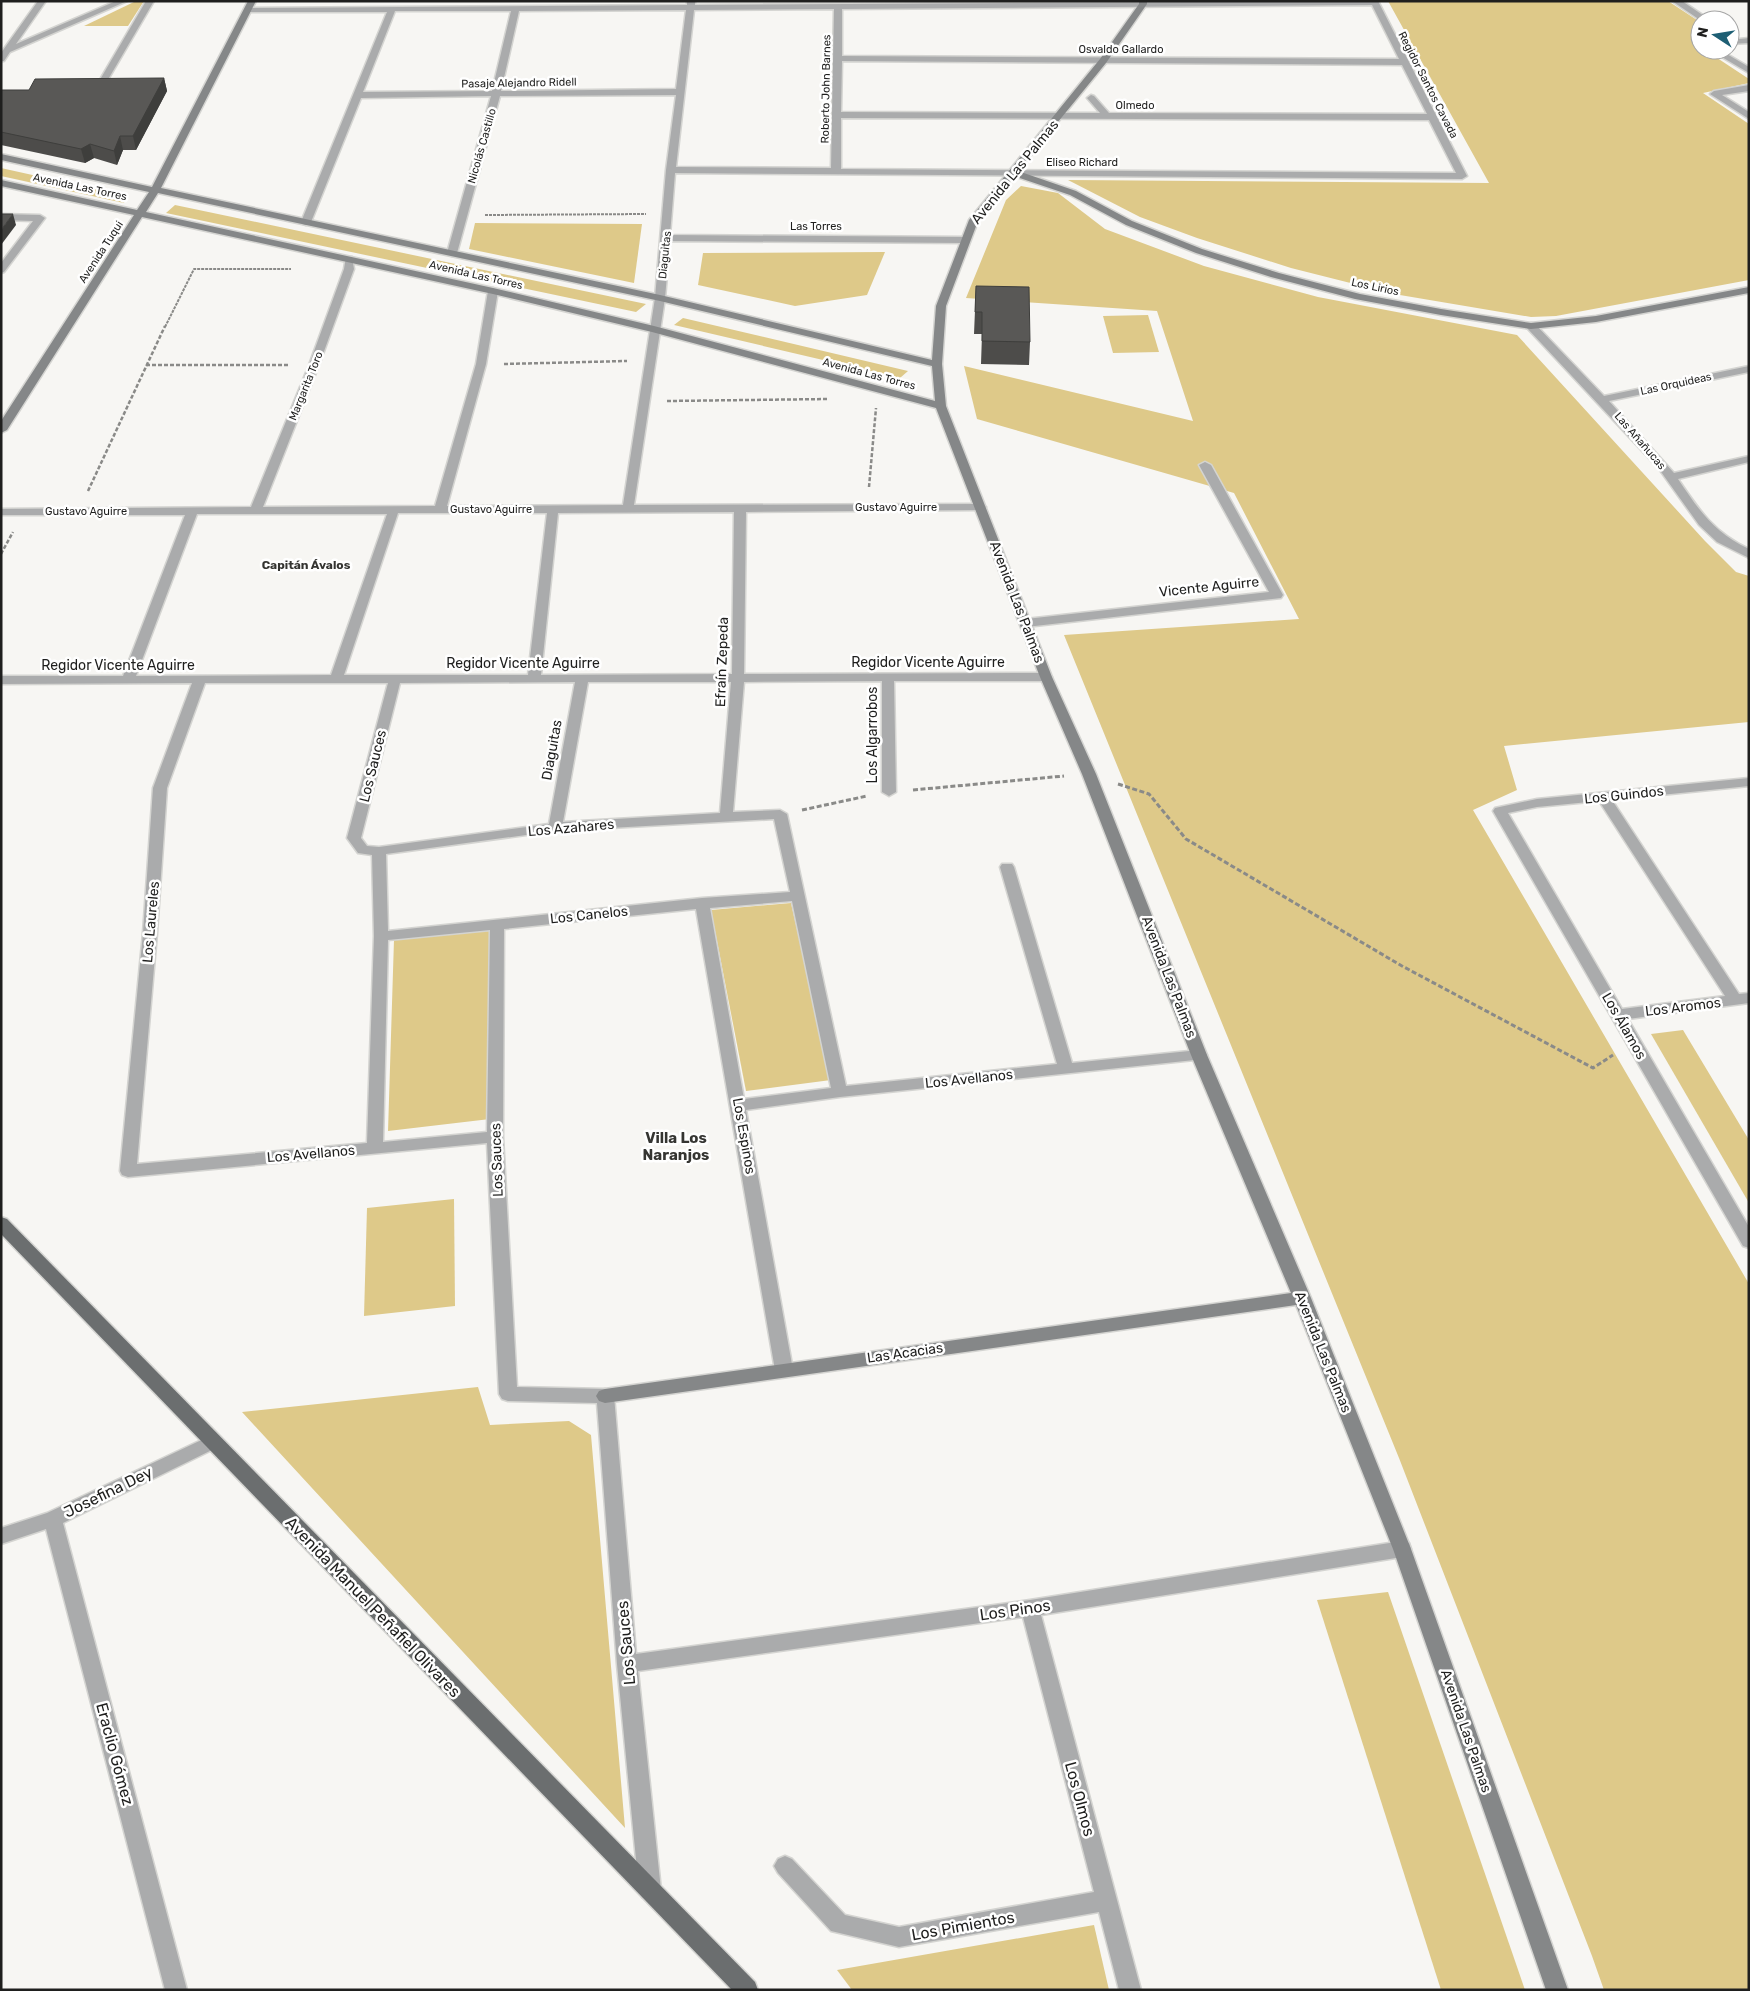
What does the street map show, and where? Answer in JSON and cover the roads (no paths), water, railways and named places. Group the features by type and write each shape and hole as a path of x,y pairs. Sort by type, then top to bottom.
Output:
{"main road":[{"name":"Avenida Manuel Peñafiel Olivares","path":"1,1223 747,1990"}],"street":[{"path":"1,59 42,1"},
{"path":"8,50 123,1"},
{"path":"102,83 150,1"},
{"path":"1676,2 1682,1"},
{"path":"250,6 352,5 392,9 426,5 516,8 553,5 838,6 1003,3 1332,2"},
{"name":"Regidor Santos Cavada","path":"1332,2 1375,3 1462,176"},
{"path":"1676,2 1690,10"},
{"name":"Avenida Las Palmas","path":"1143,3 1103,61 974,220 964,240 941,306 937,364 941,406 1046,677 1089,774 1200,1055 1302,1298 1402,1549 1557,1990"},
{"name":"Diaguitas","path":"628,508 660,298 690,4"},
{"name":"Avenida Tuqui","path":"1,430 155,190 250,6"},
{"name":"Roberto John Barnes","path":"836,172 838,6"},
{"name":"Nicolás Castillo","path":"452,253 496,94 516,8"},
{"path":"306,222 392,9"},
{"name":"Osvaldo Gallardo","path":"838,58 1404,62"},
{"path":"1731,60 1749,71"},
{"path":"1749,88 1714,94 1749,116"},
{"name":"Pasaje Alejandro Ridell","path":"358,95 680,92"},
{"path":"1091,98 1108,117"},
{"name":"Olmedo","path":"837,115 1432,117"},
{"name":"Avenida Las Torres","path":"1,157 660,298 937,364"},
{"name":"Eliseo Richard","path":"672,170 1462,176"},
{"name":"Los Lirios","path":"1014,173 1073,193 1129,223 1199,251 1276,275 1359,297 1441,312 1531,326 1596,319 1749,290"},
{"name":"Avenida Las Torres","path":"1,183 493,291 654,330 941,406"},
{"path":"1,217 40,218 1,270"},
{"name":"Las Torres","path":"666,238 964,240"},
{"name":"Margarita Toro","path":"256,510 314,365 349,269 349,259"},
{"path":"440,509 481,364 493,291"},
{"name":"Las Añañucas","path":"1531,326 1604,399 1671,477 1689,506 1704,525 1716,536 1749,554"},
{"name":"Las Orquideas","path":"1604,399 1749,370"},
{"path":"1671,477 1749,459"},
{"name":"Vicente Aguirre","path":"1026,623 1278,594 1204,465"},
{"name":"Gustavo Aguirre","path":"1,512 980,507"},
{"name":"Efraín Zepeda","path":"726,818 738,678 740,508"},
{"path":"534,678 553,509"},
{"path":"128,680 194,510"},
{"path":"336,679 394,510"},
{"name":"Los Algarrobos","path":"888,677 888,792"},
{"name":"Regidor Vicente Aguirre","path":"1,680 1046,677"},
{"name":"Diaguitas","path":"555,827 582,678"},
{"name":"Los Laureles","path":"128,1171 150,933 160,788 200,679"},
{"name":"Los Sauces","path":"363,850 354,838 395,679"},
{"name":"Los Guindos","path":"1500,811 1538,803 1749,782"},
{"path":"1603,797 1742,999"},
{"name":"Los Álamos","path":"1500,811 1746,1233"},
{"name":"Los Azahares","path":"363,850 379,851 555,827 780,814 798,896"},
{"path":"375,1148 380,936 379,851"},
{"path":"1008,867 1066,1069"},
{"path":"798,896 840,1092"},
{"name":"Los Canelos","path":"380,936 497,926 702,903 798,896"},
{"name":"Los Espinos","path":"702,903 739,1105 784,1370"},
{"name":"Los Sauces","path":"497,926 495,1137 508,1394"},
{"name":"Los Aromos","path":"1618,1015 1742,999"},
{"name":"Los Avellanos","path":"739,1105 840,1092 1200,1055"},
{"name":"Los Avellanos","path":"128,1171 495,1137"},
{"name":"Las Acacias","path":"508,1394 605,1396 1302,1298"},
{"name":"Los Sauces","path":"605,1396 627,1664 650,1890"},
{"name":"Josefina Dey","path":"1,1536 53,1519 212,1442"},
{"name":"Eraclio Gómez","path":"53,1519 176,1990"},
{"name":"Los Pinos","path":"627,1664 1030,1608 1402,1549"},
{"name":"Los Olmos","path":"1030,1608 1130,1990"},
{"name":"Los Pimientos","path":"785,1866 838,1924 899,1937 1107,1900"}],"district":[{"name":"Capitán Ávalos","path":"306,565"},
{"name":"Villa Los Naranjos","path":"676,1146"}]}
